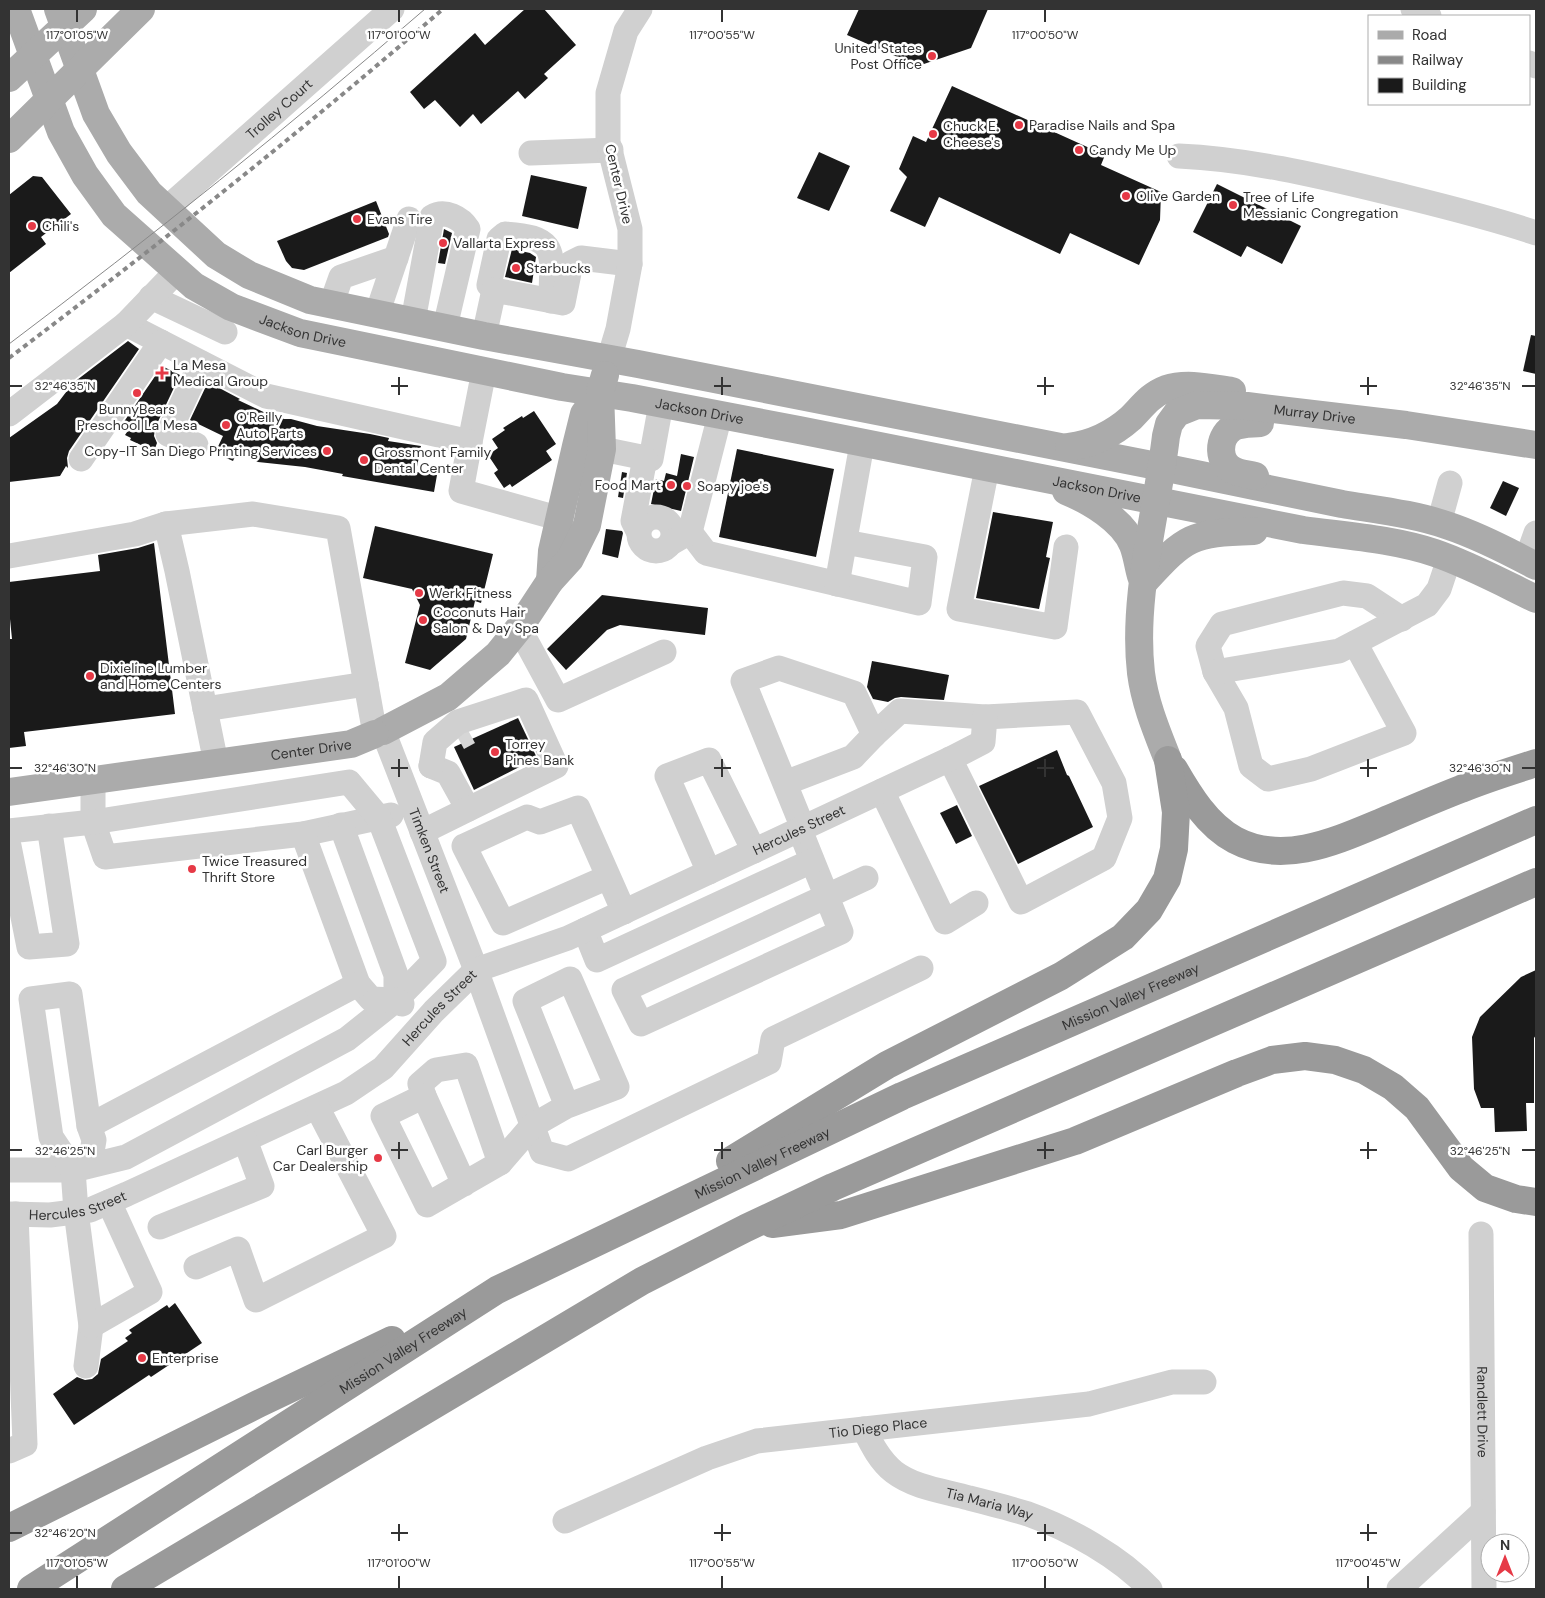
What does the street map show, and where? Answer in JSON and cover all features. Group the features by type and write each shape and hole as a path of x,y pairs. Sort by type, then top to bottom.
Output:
{"highway":[{"path":"1168,760 1189,794 1212,822 1235,840 1264,850 1316,847 1355,833 1464,787 1536,763"},
{"path":"603,1239 887,1065 1061,976 1123,937 1149,910 1166,879 1174,849 1176,812 1168,760"},
{"name":"Mission Valley Freeway","path":"32,1589 497,1290 902,1096 1536,820"},
{"path":"125,1589 642,1281 746,1228 842,1183 1536,882"},
{"path":"1490,902 1536,898"},
{"path":"746,1228 850,1212 1075,1141 1272,1060 1305,1056 1335,1060 1364,1070 1392,1086 1417,1108 1461,1168 1485,1188 1516,1199 1536,1202"},
{"path":"9,1528 258,1404 497,1290"}],"main road":[{"name":"Jackson Drive","path":"16,9 61,132 85,175 114,215 232,321 562,387 600,392 720,415 1303,530 1380,540 1434,553 1481,572 1536,599"},
{"path":"9,139 141,9"},
{"path":"9,78 33,56 68,15"},
{"path":"68,15 80,70 96,114 118,153 149,193 216,255 249,275 310,300 574,354 609,358 1399,514 1439,523 1494,543 1533,569"},
{"name":"Center Drive","path":"9,792 351,744 379,733 448,697 498,654 519,628 550,581 570,559 587,525 602,449 600,392 609,358"},
{"path":"1061,448 1084,445 1099,439 1131,417 1151,397 1166,389 1179,387 1200,387 1243,392 1367,420"},
{"name":"Center Drive","path":"550,581 552,551 584,414 600,392"},
{"name":"Murray Drive","path":"1168,760 1154,725 1141,674 1140,625 1144,582 1169,424 1177,413 1196,405 1248,406 1367,420 1536,445"},
{"name":"Murray Drive","path":"1162,467 1185,432 1204,420 1222,416 1240,417 1260,424 1397,443 1509,441"},
{"path":"1260,424 1237,426 1224,436 1221,449 1226,465 1234,471 1319,488 1342,504"},
{"path":"862,444 865,433 868,430 875,429 930,438 978,431"},
{"path":"1031,476 1089,501 1109,515 1133,544 1144,582"},
{"path":"1144,582 1174,550 1188,540 1201,535 1218,532 1303,530"},
{"path":"1449,559 1453,551 1466,550 1533,569"}],"street":[{"name":"Trolley Court","path":"166,208 392,9"},
{"name":"Center Drive","path":"609,358 618,329 630,264 630,229 608,142 608,93 626,31 640,9"},
{"path":"1413,9 1427,15"},
{"path":"531,153 610,150"},
{"path":"1179,156 1213,157 1345,182 1503,222 1536,233"},
{"path":"413,321 432,217 438,214 450,215 462,220 468,229 445,327"},
{"path":"377,314 409,219"},
{"path":"550,301 551,254 548,246 538,238 505,234 499,239 489,285 494,290 563,304 571,263 581,258 630,264"},
{"path":"331,305 341,276 396,258"},
{"path":"9,414 126,324 177,271"},
{"path":"422,274 456,282"},
{"path":"484,336 494,290"},
{"path":"151,297 232,321 204,364 168,434 196,445"},
{"path":"126,324 266,396 470,442"},
{"path":"81,459 161,342"},
{"path":"484,371 462,491 560,519"},
{"path":"602,449 651,459 661,404"},
{"path":"645,458 633,521 641,544 653,552 660,552 680,537 720,415"},
{"path":"837,584 862,444"},
{"path":"988,468 959,609 1055,627 1066,547"},
{"path":"1439,523 1450,483"},
{"name":"Timken Street","path":"166,524 253,514 338,528 366,684 379,733 402,782 433,858 542,1152 568,1159 769,1062 773,1039 921,968"},
{"path":"9,556 135,534 166,524 216,763"},
{"path":"1533,569 1536,533"},
{"path":"680,537 706,553 919,604 925,557 845,542"},
{"path":"1215,672 1339,651 1427,605 1439,589 1449,559"},
{"path":"1355,643 1404,733 1311,769 1268,778 1251,766 1236,708 1215,672 1208,646 1222,624 1343,593 1367,596 1402,619"},
{"path":"519,628 558,700 664,652"},
{"path":"866,878 826,897 624,990 640,1024 841,932 826,897 812,861 785,783 743,681 779,668 854,693 874,735"},
{"path":"205,710 366,684"},
{"path":"422,832 556,766 526,700 458,722 435,742 432,758"},
{"path":"402,782 464,735 491,721 502,708"},
{"path":"785,783 853,757 900,711 985,718 1077,712 1114,783 1120,818 1104,858 1021,902 941,764"},
{"name":"Hercules Street","path":"12,1225 50,1214 90,1210 346,1093 383,1068 424,1022 476,970 568,938 941,764 983,742 985,718"},
{"path":"432,758 448,773 468,809"},
{"path":"709,872 667,776 709,760 754,851"},
{"path":"93,780 93,822 105,857 303,834 379,818 413,808"},
{"path":"9,831 93,822 349,782 379,818 434,961 396,1000 347,1039 126,1157 73,1170 9,1170"},
{"path":"882,791 945,922 976,903"},
{"path":"433,858 464,846 527,816 540,822 578,808 624,912"},
{"path":"341,825 396,975 396,1000"},
{"path":"9,846 29,947 67,944 50,826"},
{"path":"303,834 358,984 371,999 396,1000 424,1022"},
{"path":"464,846 503,922 608,876"},
{"path":"585,930 597,960 812,861"},
{"path":"424,1096 383,1116 427,1205 500,1163 532,1126 567,1106 617,1087 570,979 526,1001 567,1106"},
{"path":"89,1126 358,984"},
{"path":"73,1170 91,1158 94,1140 89,1126 70,994 31,999 51,1138 73,1170 76,1211 91,1326 86,1366"},
{"path":"464,1184 420,1084 436,1070 466,1065 500,1163"},
{"path":"196,1267 238,1250 256,1300 384,1236 317,1107"},
{"path":"160,1228 262,1186 245,1140"},
{"path":"91,1326 150,1292 108,1202"},
{"path":"12,1225 17,1447"},
{"name":"Randlett Drive","path":"1481,1234 1484,1589"},
{"name":"Tio Diego Place","path":"565,1521 707,1458 757,1441 1089,1404 1172,1382 1204,1382"},
{"name":"Tia Maria Way","path":"864,1429 878,1455 895,1473 906,1480 1028,1514 1062,1529 1126,1566 1150,1589"},
{"path":"1399,1589 1484,1512"}],"building":[{"path":"525,9 544,9 576,45 544,74 548,78 525,99 518,91 481,124 473,114 460,127 435,100 424,109 410,92 475,33 485,45"},
{"path":"859,9 988,9 971,48 918,66 847,35"},
{"path":"952,86 1105,155 1101,165 1161,192 1160,220 1139,265 1070,233 1060,254 939,197 925,227 890,211 907,177 899,169 913,136 926,142"},
{"path":"819,152 850,166 829,211 797,198"},
{"path":"531,175 587,187 578,229 522,216"},
{"name":"Chili's","path":"33,176 42,177 71,214 41,237 46,244 9,273 9,195"},
{"name":"Tree of Life Messianic Congregation","path":"1217,184 1301,226 1282,264 1247,246 1241,257 1193,232"},
{"name":"Evans Tire","path":"376,201 389,234 388,237 304,270 292,268 286,261 277,241"},
{"path":"444,229 452,233 445,264 438,263"},
{"path":"512,249 530,253 536,257 532,283 505,277"},
{"path":"1531,335 1536,336 1536,374 1523,371"},
{"path":"128,341 139,349 69,451 67,458 68,468 66,466 60,476 9,482 9,438 57,404 73,383"},
{"path":"162,366 180,375 155,428 154,436 157,443 154,451 130,440 131,438 125,435 127,432 119,429"},
{"path":"208,382 240,399 238,400 272,416 273,414 284,419 370,434 389,438 388,441 421,446 416,472 437,475 434,492 342,476 343,474 305,467 258,462 237,452 233,461 215,453 223,436 190,420"},
{"path":"534,411 556,444 546,451 552,460 512,487 510,484 504,488 494,473 498,470 488,455 498,448 492,439 505,430 503,428"},
{"path":"737,449 834,469 816,557 719,537"},
{"path":"681,454 694,457 681,511 651,504 656,479 664,481 666,473 677,476"},
{"path":"622,472 627,473 623,498 618,497"},
{"path":"1503,481 1519,488 1506,516 1490,508"},
{"path":"993,512 1053,522 1046,557 1050,558 1039,609 976,598"},
{"path":"375,526 493,554 481,603 475,601 466,639 430,670 405,663 420,605 412,589 363,578"},
{"path":"606,529 622,531 623,533 618,558 602,554"},
{"name":"Dixieline Lumber and Home Centers","path":"154,543 175,714 24,732 26,746 9,748 9,639 12,639 9,582 100,571 98,555 138,548"},
{"path":"602,595 708,608 705,635 620,625 607,630 566,670 547,649"},
{"path":"872,661 949,675 944,700 901,697 888,702 873,699 867,687"},
{"name":"Torrey Pines Bank","path":"518,718 537,758 474,790 454,747"},
{"path":"1057,750 1067,775 1093,827 1018,864 979,786"},
{"path":"957,805 972,836 956,844 940,813"},
{"path":"1536,970 1534,1103 1526,1103 1527,1131 1495,1132 1494,1108 1481,1108 1474,1089 1472,1037 1480,1017 1521,977"},
{"name":"Enterprise","path":"175,1303 202,1343 151,1377 149,1375 74,1425 53,1394 77,1377 85,1380 92,1379 98,1374 101,1359 128,1341 125,1338 132,1333 129,1330 167,1305 169,1308"}],"tunnel":[{"path":"458,738 469,732"}],"tram line":[{"path":"9,344 220,180 425,9"}],"railway":[{"path":"9,358 229,187 443,9"}],"place":[{"name":"United States Post Office","path":"932,56"},
{"name":"Paradise Nails and Spa","path":"1019,125"},
{"name":"Chuck E. Cheese's","path":"933,134"},
{"name":"Candy Me Up","path":"1079,150"},
{"name":"Olive Garden","path":"1126,196"},
{"name":"Tree of Life Messianic Congregation","path":"1233,205"},
{"name":"Evans Tire","path":"357,219"},
{"name":"Chili's","path":"32,226"},
{"name":"Vallarta Express","path":"443,243"},
{"name":"Starbucks","path":"516,268"},
{"name":"La Mesa Medical Group","path":"162,373"},
{"name":"BunnyBears Preschool La Mesa","path":"137,393"},
{"name":"O'Reilly Auto Parts","path":"226,425"},
{"name":"Copy-IT San Diego Printing Services","path":"327,451"},
{"name":"Grossmont Family Dental Center","path":"364,460"},
{"name":"Food Mart","path":"671,485"},
{"name":"Soapy joe's","path":"687,486"},
{"name":"Werk Fitness","path":"419,593"},
{"name":"Coconuts Hair Salon & Day Spa","path":"423,620"},
{"name":"Dixieline Lumber and Home Centers","path":"90,676"},
{"name":"Torrey Pines Bank","path":"495,752"},
{"name":"Twice Treasured Thrift Store","path":"192,869"},
{"name":"Carl Burger Car Dealership","path":"378,1158"},
{"name":"Enterprise","path":"142,1358"}]}
